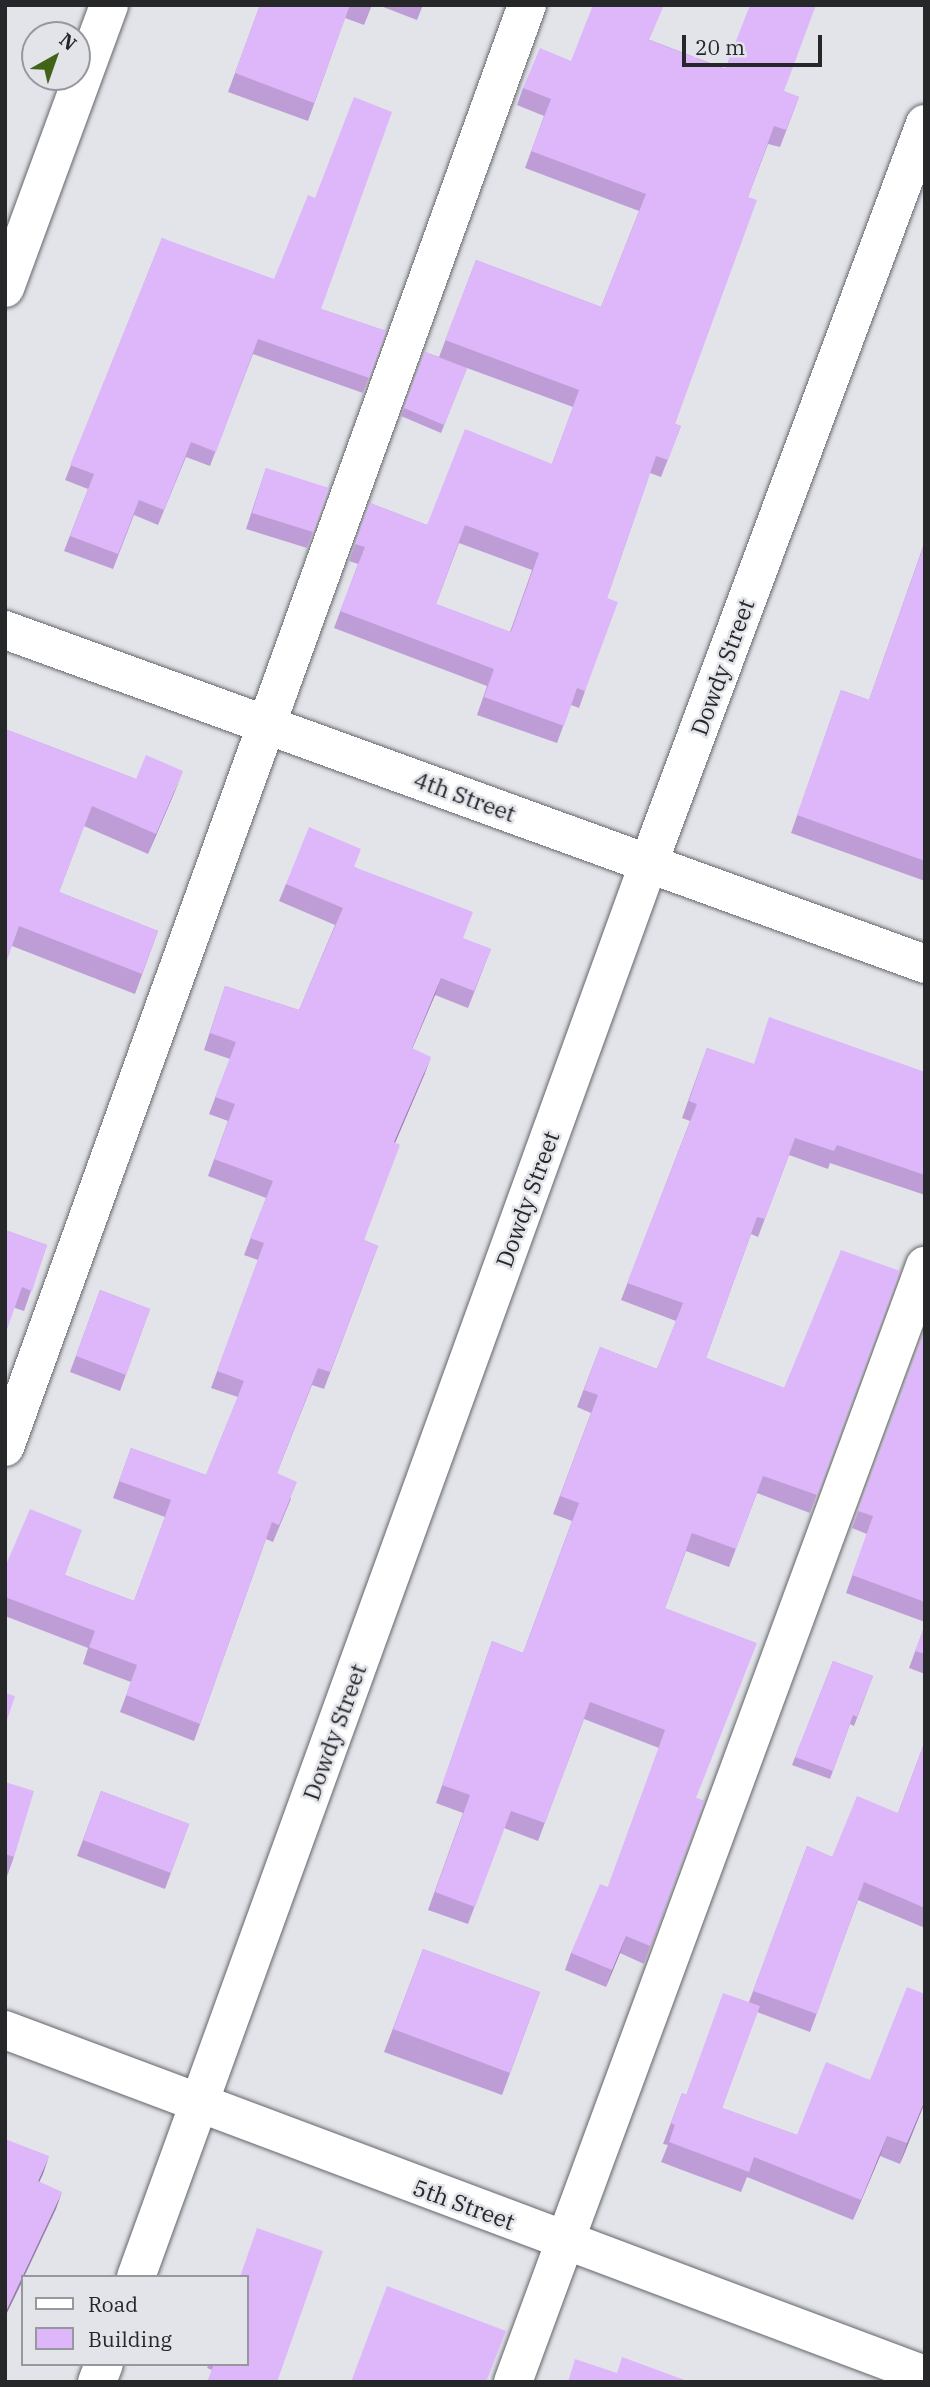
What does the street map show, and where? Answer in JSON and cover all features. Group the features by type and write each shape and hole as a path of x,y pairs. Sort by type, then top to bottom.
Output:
{"street":[{"path":"5,288 109,5"},
{"path":"5,1447 264,724 527,5"},
{"name":"Dowdy Street","path":"137,2275 649,862 925,124"},
{"name":"4th Street","path":"5,630 925,964"},
{"path":"513,2382 563,2240 925,1266"},
{"name":"5th Street","path":"5,2030 199,2106 925,2375"}],"building":[{"path":"260,5 350,5 314,103 235,73"},
{"path":"593,5 664,5 649,40 725,69 750,5 816,5 784,91 799,97 786,130 774,126 748,197 757,200 675,424 681,426 668,460 656,456 607,598 618,602 585,691 577,688 564,726 484,697 494,669 340,611 365,547 355,544 370,503 427,525 465,429 552,464 579,390 445,340 476,260 601,307 646,194 531,151 551,99 523,88 540,48 571,61","holes":["465,525 539,553 511,632 436,604"]},
{"path":"354,97 392,112 321,309 386,331 369,378 258,339 216,452 191,442 164,510 139,500 118,554 70,536 94,474 70,465 162,238 274,279 308,195 315,198"},
{"path":"425,352 467,368 444,425 404,408"},
{"path":"266,468 329,488 313,532 252,513"},
{"path":"925,542 925,861 797,815 841,690 869,700"},
{"path":"5,729 136,779 146,755 183,771 156,834 92,806 59,892 158,931 142,974 19,926 5,966"},
{"path":"309,827 361,849 354,867 473,912 463,938 491,949 474,991 441,978 412,1048 431,1057 394,1142 400,1145 364,1240 378,1246 330,1372 318,1368 277,1473 297,1482 279,1525 272,1522 200,1724 126,1695 137,1665 89,1647 95,1631 5,1597 5,1567 30,1509 82,1530 65,1575 134,1601 171,1500 119,1481 131,1448 206,1475 244,1381 217,1371 264,1243 250,1238 273,1181 214,1159 235,1104 215,1097 236,1042 210,1033 225,986 299,1010 343,908 286,884"},
{"path":"769,1017 925,1072 925,1175 837,1145 834,1151 795,1138 765,1219 757,1217 706,1358 784,1388 841,1250 900,1271 817,1495 763,1476 736,1549 692,1533 665,1608 757,1643 696,1798 704,1801 650,1946 626,1936 612,1970 571,1953 600,1884 608,1887 665,1730 590,1702 545,1823 511,1811 475,1907 435,1892 470,1795 442,1785 492,1641 523,1653 579,1503 560,1496 598,1395 584,1390 600,1347 657,1369 683,1303 627,1283 697,1104 689,1101 707,1048 754,1064"},
{"path":"5,1230 47,1245 32,1291 22,1287 5,1335"},
{"path":"100,1290 150,1309 126,1375 76,1356"},
{"path":"925,1330 925,1602 852,1575 873,1516 858,1511"},
{"path":"925,1625 925,1654 915,1651"},
{"path":"833,1661 873,1676 857,1717 853,1715 833,1771 795,1757"},
{"path":"5,1693 15,1696 5,1726"},
{"path":"925,1741 925,1908 864,1882 817,2014 753,1991 807,1846 832,1857 857,1796 898,1813"},
{"path":"5,1782 34,1791 14,1857 5,1854"},
{"path":"101,1791 189,1824 171,1873 83,1840"},
{"path":"423,1949 540,1992 510,2073 393,2029"},
{"path":"907,1987 925,1994 925,2100 907,2143 887,2136 861,2200 754,2157 749,2172 669,2142 675,2125 671,2123 682,2093 686,2095 723,1993 760,2006 722,2108 797,2135 826,2062 870,2080"},
{"path":"5,2139 49,2156 38,2181 62,2192 5,2313"},
{"path":"257,2228 323,2251 277,2382 207,2382 213,2366 248,2366 248,2275 241,2275"},
{"path":"387,2286 506,2331 486,2382 351,2382"},
{"path":"622,2357 690,2382 568,2382 575,2359 617,2373"}]}
